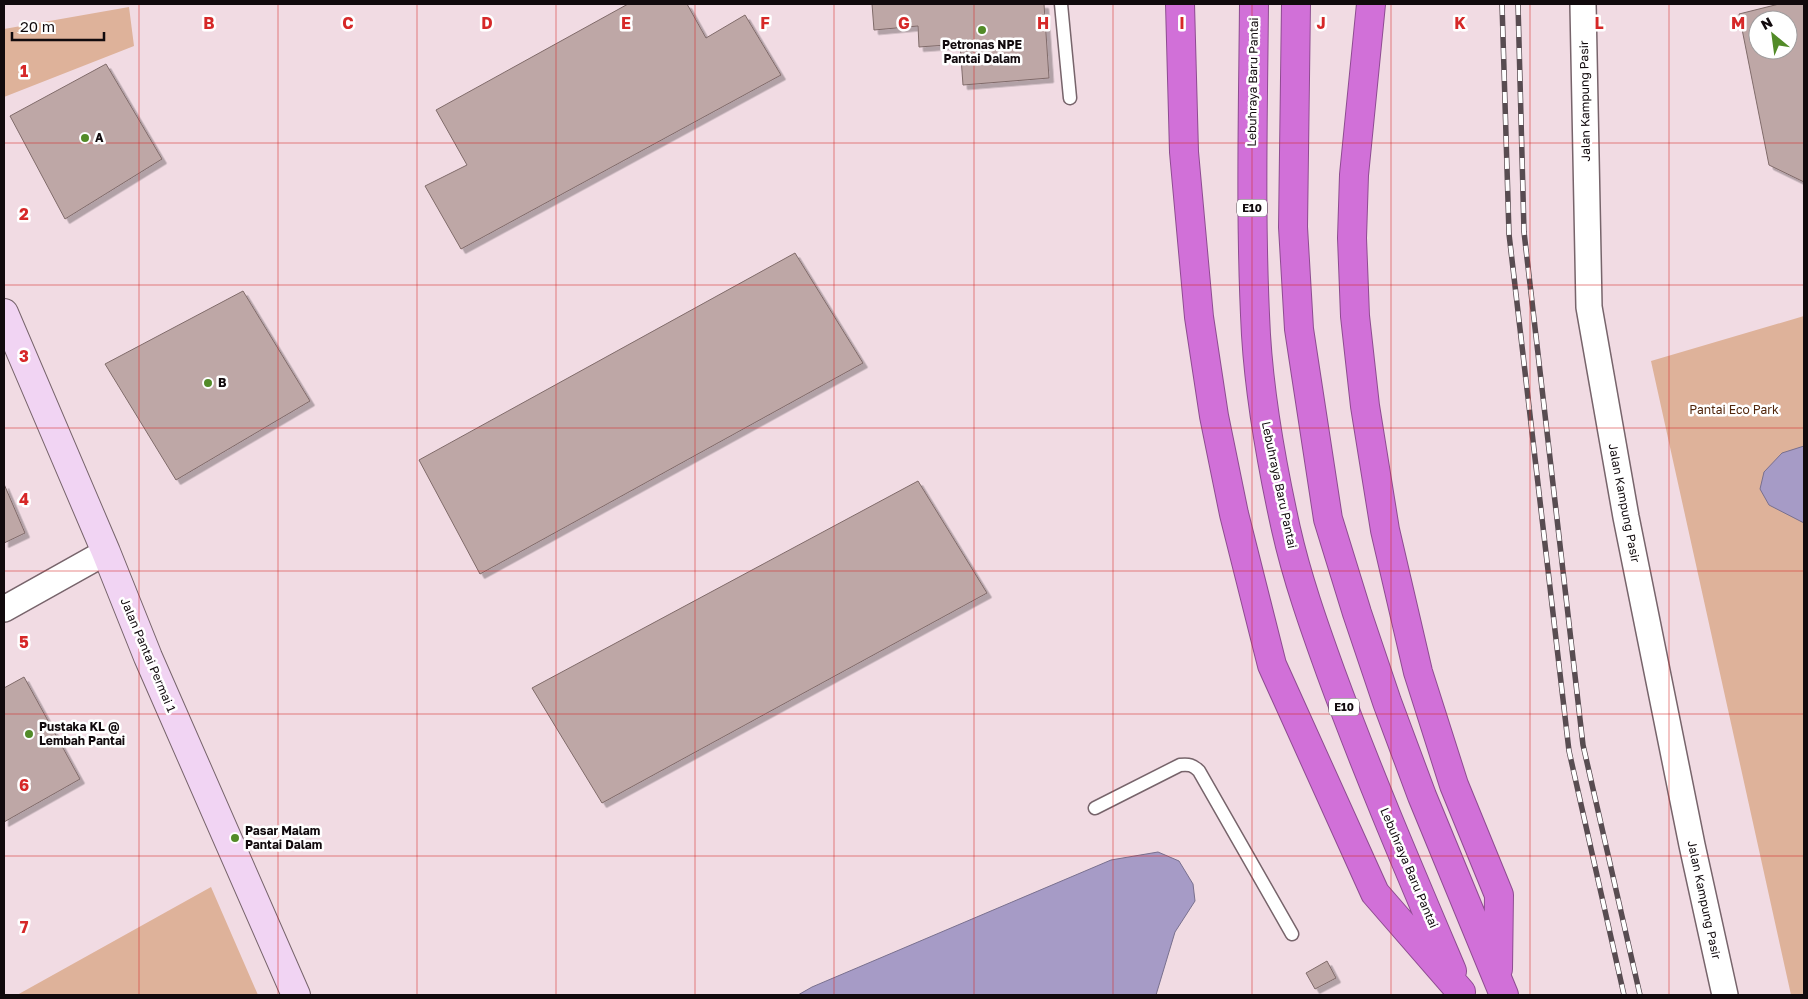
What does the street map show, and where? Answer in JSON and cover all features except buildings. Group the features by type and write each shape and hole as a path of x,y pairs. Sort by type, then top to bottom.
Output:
{"highway":[{"path":"1180,4 1184,152 1199,317 1214,416 1232,505 1272,666 1375,894 1462,994"},
{"name":"Lebuhraya Baru Pantai","path":"1254,4 1252,226 1256,337 1264,411 1286,530 1314,624 1384,810 1462,994"},
{"path":"1296,4 1293,227 1299,329 1328,519 1386,702 1422,796 1501,988"},
{"path":"1371,4 1354,176 1352,238 1355,316 1365,406 1385,530 1418,672 1454,786 1499,895 1501,988"}],"street":[{"name":"Jalan Kampung Pasir","path":"1583,4 1589,307 1626,517 1692,845 1725,995"},
{"name":"Jalan Pantai Permai 1","path":"4,313 106,552 148,657 296,995"},
{"path":"4,609 106,552"}],"lane":[{"path":"1061,4 1070,98"},
{"path":"1096,808 1180,765 1194,766 1199,771 1292,934"}],"green space":[{"path":"129,7 134,46 4,97 4,29"},
{"name":"Pantai Eco Park","path":"1804,316 1804,995 1791,995 1651,361"},
{"path":"211,887 258,995 17,995"}],"shaded area":[{"path":"1804,446 1804,523 1769,505 1760,489 1764,472 1782,453"},
{"path":"1158,852 1179,861 1193,884 1195,901 1175,932 1156,995 798,995 812,987 1111,860"}],"railway":[{"path":"1502,4 1509,234 1569,751 1624,995"},
{"path":"1518,4 1524,232 1583,745 1640,995"}],"place":[{"name":"Petronas NPE Pantai Dalam","path":"982,30"},
{"name":"A","path":"85,138"},
{"name":"B","path":"208,383"},
{"name":"Pustaka KL @ Lembah Pantai","path":"29,734"},
{"name":"Pasar Malam Pantai Dalam","path":"235,838"}]}
